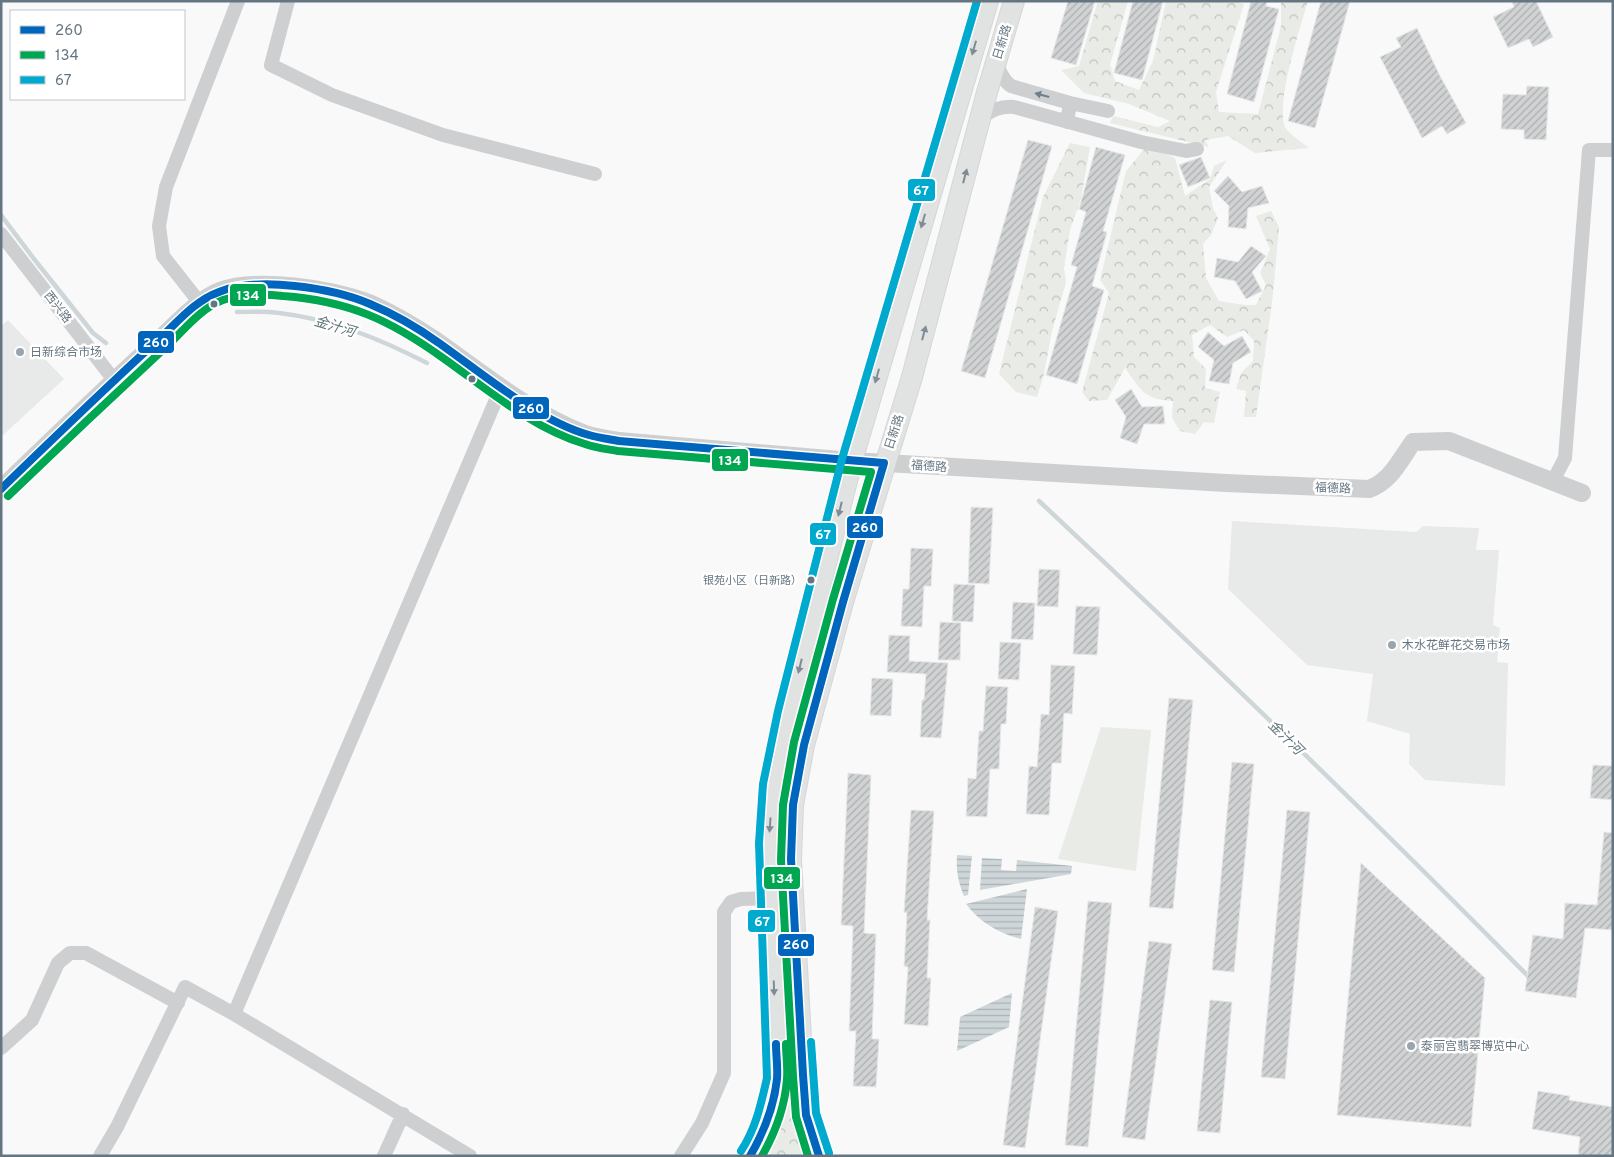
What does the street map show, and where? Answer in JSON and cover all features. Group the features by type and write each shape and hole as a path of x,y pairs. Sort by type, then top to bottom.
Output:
{"main road":[{"name":"日新路","path":"750,1156 758,1143 768,1118 777,1079 769,843 773,786 788,713 852,461 988,1"},
{"name":"日新路","path":"819,1156 806,1115 791,859 794,805 804,745 843,602 884,463 912,377 980,119 1013,4"}],"street":[{"path":"200,303 163,256 159,226 166,188 238,1"},
{"path":"288,1 271,65 332,95 443,135 595,174"},
{"path":"997,58 998,69 1004,80 1012,86 1070,103 1108,111"},
{"path":"1067,122 1070,103"},
{"path":"980,119 990,111 1004,107 1014,107 1153,144 1186,151 1198,149"},
{"path":"1553,481 1565,458 1589,150 1613,150"},
{"name":"西兴路","path":"1,234 114,380"},
{"name":"福德路","path":"1,489 114,380 200,303 218,292 238,286 265,284 294,286 369,303 431,337 501,388 552,419 587,434 619,441 852,461 1369,489 1386,480 1413,442 1449,441 1582,493"},
{"path":"234,1014 501,388"},
{"path":"681,1156 702,1123 724,1073 724,912 730,902 741,899 771,898"},
{"path":"1,1048 32,1020 58,964 70,953 86,953 178,1002"},
{"path":"100,1156 117,1127 185,987 404,1114 470,1156"},
{"path":"384,1156 404,1114"}],"shaded area":[{"name":"日新综合市场","path":"8,320 64,379 1,437 1,326"},
{"name":"木水花鲜花交易市场","path":"1232,521 1416,532 1423,526 1479,528 1476,550 1499,550 1493,625 1500,628 1497,662 1508,663 1505,786 1425,780 1409,764 1410,734 1367,721 1373,674 1307,665 1228,589"},
{"path":"957,855 972,856 968,895 964,896 958,876"},
{"path":"982,858 1002,859 1001,870 1016,871 1017,860 1072,866 1071,874 980,890"},
{"path":"1027,889 1021,939 1005,934 990,926 966,904"},
{"path":"1012,993 1009,1027 957,1051 960,1017"}],"green space":[{"path":"1098,1 1128,1 1110,65 1115,81 1139,90 1153,61 1166,1 1234,1 1244,4 1216,92 1219,112 1258,114 1281,26 1281,1 1308,1 1289,68 1285,88 1283,120 1287,130 1309,148 1255,153 1228,136 1205,140 1209,147 1110,123 1113,116 1158,127 1170,121 1129,104 1084,93 1061,70 1079,66"},
{"path":"1070,143 1090,147 1081,199 1070,230 1064,268 1066,282 1052,331 1044,374 1037,397 1016,392 999,374 1043,197"},
{"path":"1147,146 1175,158 1185,196 1210,179 1214,166 1227,160 1209,187 1213,208 1218,218 1211,235 1203,244 1206,278 1219,301 1256,305 1266,285 1260,273 1270,249 1256,216 1271,211 1279,227 1273,295 1256,417 1244,417 1246,391 1236,389 1241,373 1253,361 1254,341 1244,330 1227,337 1210,325 1192,335 1194,357 1206,369 1205,388 1220,392 1214,423 1204,422 1195,434 1180,431 1172,418 1173,401 1149,396 1135,383 1125,368 1107,400 1089,401 1082,392 1109,293 1100,280 1126,171"},
{"path":"1101,727 1151,730 1136,871 1058,859"},
{"path":"793,1093 797,1125 807,1156 765,1156 780,1119 786,1094"}],"building":[{"path":"1068,1 1095,1 1076,65 1051,58"},
{"path":"1133,1 1163,1 1142,80 1114,73"},
{"path":"1251,1 1267,1 1266,6 1279,9 1254,102 1227,94"},
{"path":"1321,1 1350,1 1315,128 1288,121"},
{"path":"1512,1 1536,1 1553,37 1533,47 1529,39 1508,48 1493,17 1514,7"},
{"path":"1417,28 1440,76 1466,123 1447,134 1442,126 1422,138 1380,57 1401,47 1396,38"},
{"path":"1527,86 1549,87 1546,140 1524,139 1524,130 1501,129 1503,94 1526,95"},
{"path":"1028,140 1052,146 985,378 961,371"},
{"path":"1096,147 1125,155 1103,231 1107,232 1092,286 1104,290 1077,384 1046,375 1077,267 1071,265 1086,212 1079,209"},
{"path":"1201,157 1210,178 1188,187 1179,165"},
{"path":"1228,176 1242,192 1262,186 1269,203 1248,208 1246,229 1228,227 1229,206 1214,191"},
{"path":"1251,246 1266,256 1252,272 1262,291 1246,299 1235,281 1214,277 1217,258 1238,262"},
{"path":"1208,332 1224,346 1242,336 1251,352 1233,363 1229,384 1209,381 1214,360 1198,347"},
{"path":"1131,389 1142,407 1163,406 1165,424 1144,424 1137,444 1120,438 1126,417 1115,400"},
{"path":"971,507 993,508 989,584 968,583"},
{"path":"911,548 933,549 931,586 924,586 922,627 901,626 903,589 909,589"},
{"path":"1039,569 1060,570 1058,607 1037,606"},
{"path":"954,584 975,585 973,622 952,621"},
{"path":"1013,602 1035,603 1033,640 1011,639"},
{"path":"1076,606 1100,607 1097,655 1073,654"},
{"path":"940,622 961,623 960,660 938,660"},
{"path":"889,635 910,636 909,661 948,663 941,738 920,737 922,700 924,700 926,674 887,672"},
{"path":"1000,642 1021,643 1019,680 998,679"},
{"path":"1051,665 1075,666 1072,714 1064,713 1061,763 1052,763 1049,815 1026,814 1029,766 1037,767 1041,714 1049,715"},
{"path":"872,678 893,679 891,716 870,715"},
{"path":"986,686 1008,687 1006,724 1001,724 999,769 990,769 987,817 966,816 968,778 976,779 979,731 983,731"},
{"path":"1169,698 1193,700 1173,909 1149,907"},
{"path":"1232,762 1254,764 1234,972 1212,970"},
{"path":"1593,765 1613,766 1613,800 1590,798"},
{"path":"848,773 871,775 864,933 876,934 872,1039 879,1039 876,1087 853,1086 856,1031 849,1031 853,926 841,925"},
{"path":"911,810 934,811 927,920 930,920 927,978 931,978 928,1026 904,1024 908,967 904,966 907,913 904,912"},
{"path":"1287,810 1310,812 1285,1079 1261,1077"},
{"path":"1604,832 1613,833 1613,930 1585,928 1576,998 1525,991 1533,935 1563,939 1565,903 1597,905"},
{"name":"泰丽宫翡翠博览中心","path":"1361,863 1485,978 1471,1127 1337,1115"},
{"path":"1088,901 1112,903 1088,1147 1065,1145"},
{"path":"1035,907 1058,911 1025,1148 1003,1145"},
{"path":"1149,941 1172,944 1145,1140 1122,1137"},
{"path":"1210,1000 1232,1002 1220,1133 1197,1131"},
{"path":"1538,1091 1570,1096 1569,1100 1613,1107 1613,1156 1578,1156 1580,1137 1532,1129"}],"waterway":[{"name":"金汁河","path":"1,215 93,333 106,343"},
{"name":"金汁河","path":"237,312 274,312 337,325 392,346 427,363"},
{"name":"金汁河","path":"1039,501 1287,737 1529,977"}],"transit line":[{"name":"67","path":"741,1151 754,1125 767,1078 759,843 763,784 778,711 842,459 977,1"},
{"name":"260","path":"1,489 193,307 219,292 235,287 253,285 295,286 316,289 354,298 379,308 423,332 530,407 550,419 589,435 619,441 884,463 843,602 804,745 793,805 791,859 803,1075 806,1115 819,1156"},
{"name":"134","path":"8,496 207,308 223,300 253,295 276,295 328,302 349,308 386,323 424,345 528,418 565,437 589,445 618,451 871,472 833,599 794,742 783,805 781,860 793,1076 796,1117 808,1156"},
{"name":"67","path":"811,1042 816,1113 829,1153"},
{"name":"260","path":"750,1156 764,1128 776,1089 776,1044"},
{"name":"134","path":"762,1156 782,1109 787,1075 786,1044"}],"place":[{"name":"日新综合市场","path":"20,352"},
{"name":"银苑小区（日新路）","path":"811,580"},
{"name":"木水花鲜花交易市场","path":"1392,645"},
{"name":"泰丽宫翡翠博览中心","path":"1411,1046"}]}
